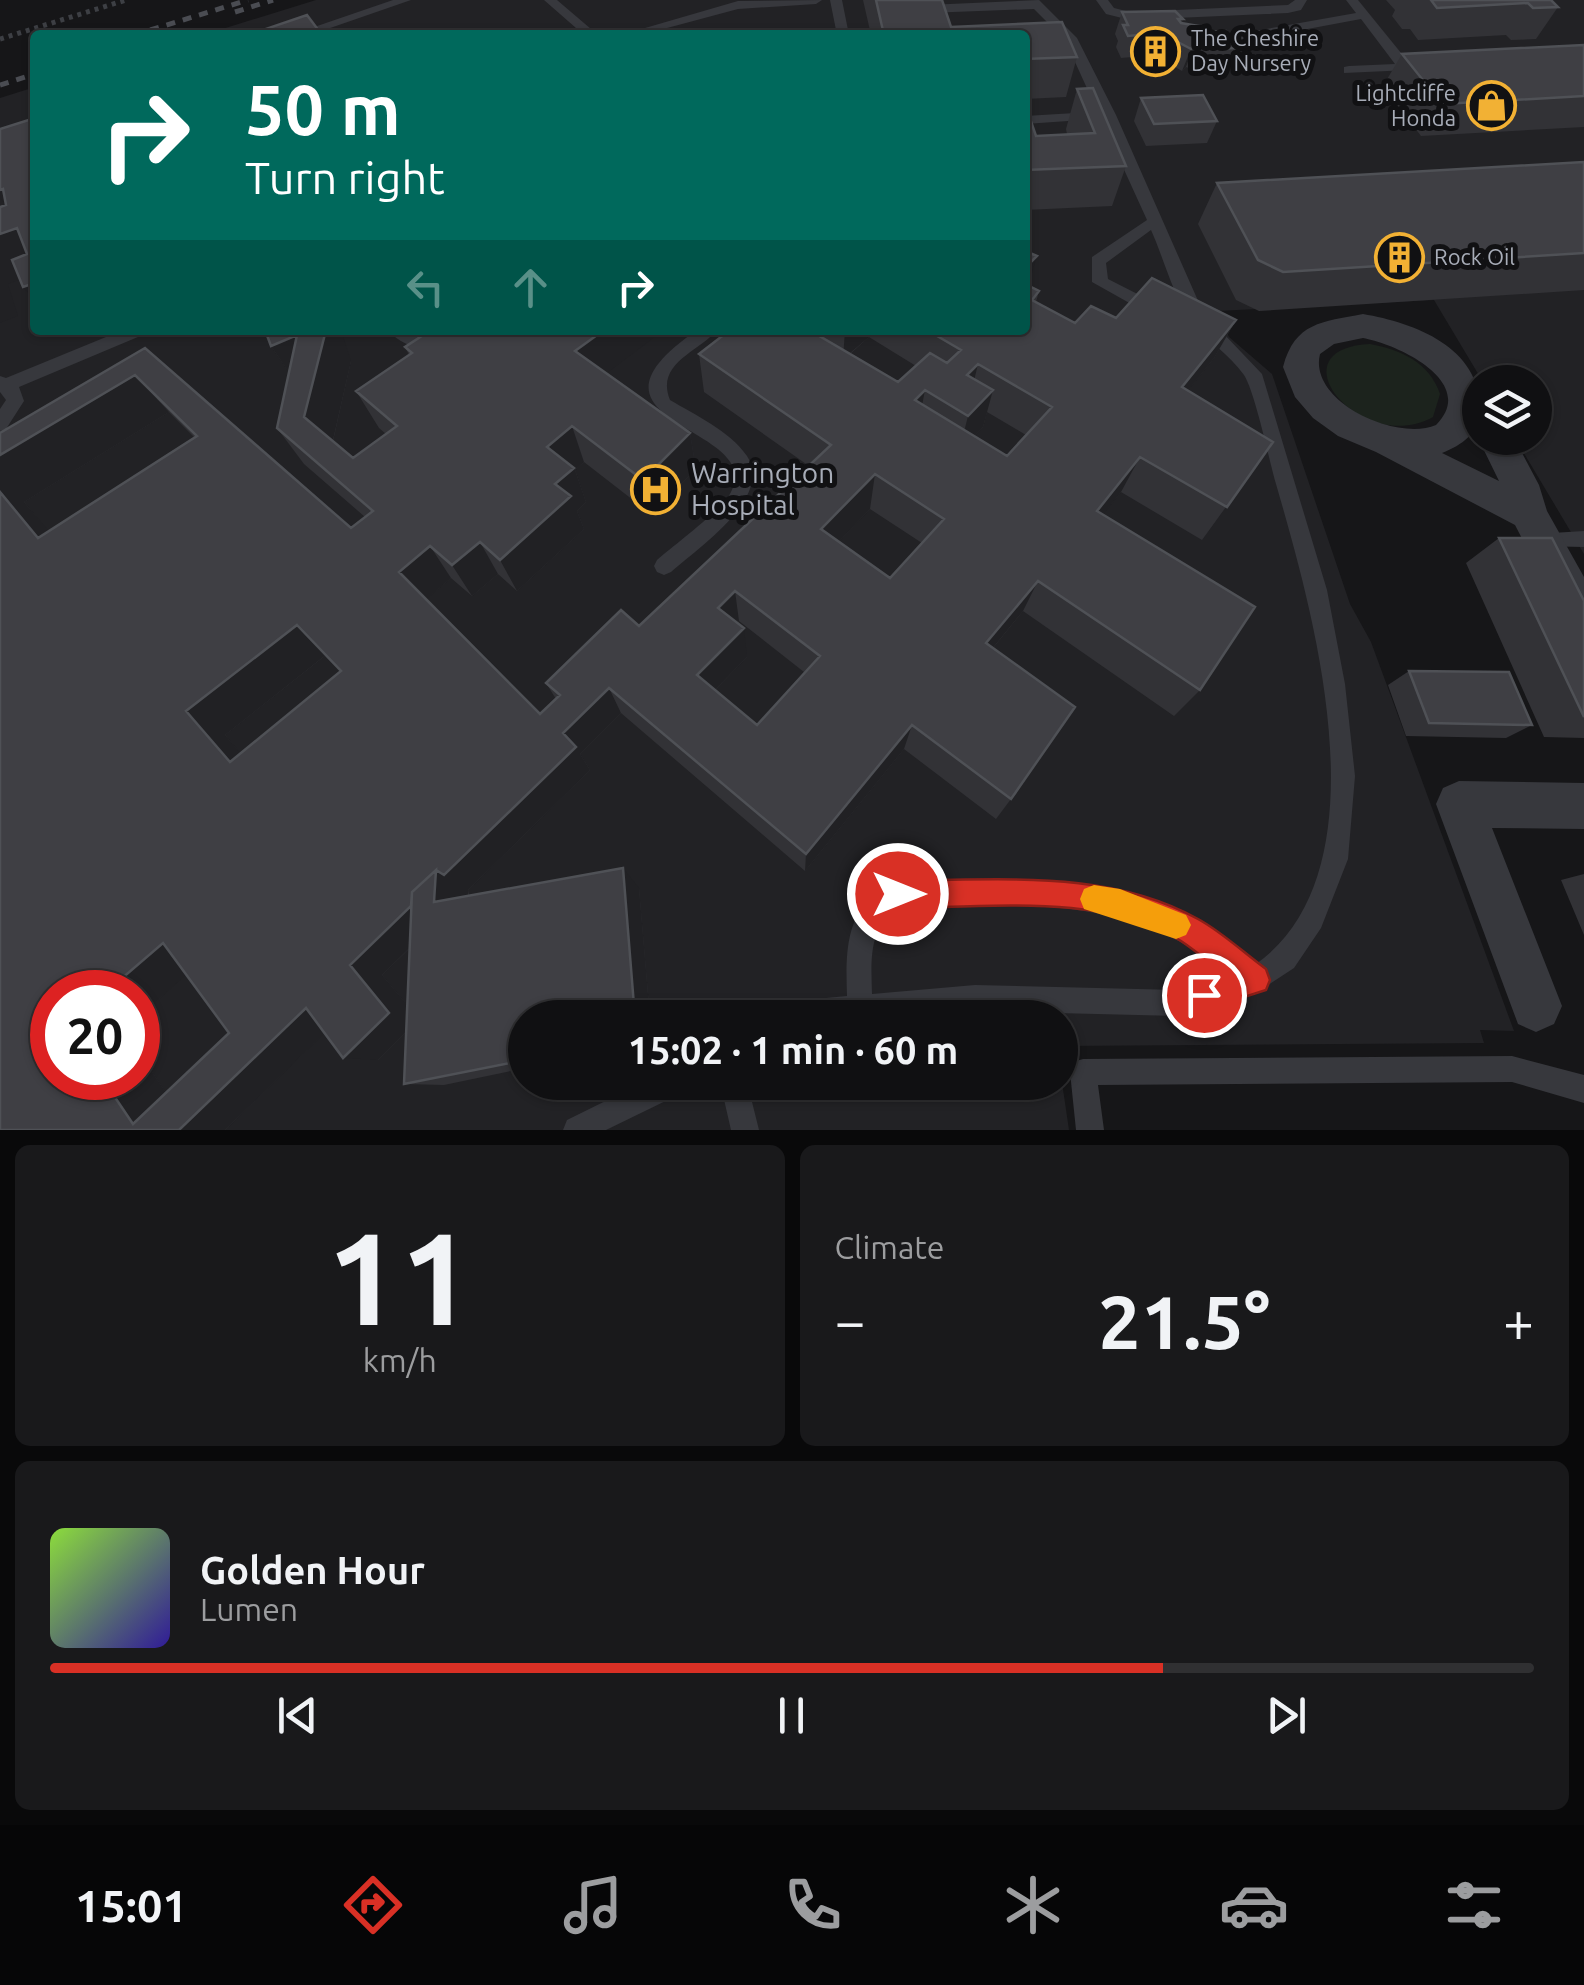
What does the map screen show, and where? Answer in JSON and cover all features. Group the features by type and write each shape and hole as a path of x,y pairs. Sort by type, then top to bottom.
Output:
{"street":[{"path":"1462,385 1437,354 1414,340 1362,326 1319,334 1306,346 1300,362 1303,381 1314,401 1333,418 1386,442 1536,527"},
{"path":"1386,442 1416,444 1440,439 1458,428 1462,419"},
{"path":"1505,455 1536,527 1584,616"},
{"path":"1536,1006 1459,804 1584,806"}],"lane":[{"path":"312,30 405,0"},
{"path":"550,0 586,30"},
{"path":"646,30 738,5 816,0"},
{"path":"836,0 842,30"},
{"path":"1102,0 1110,11 1130,16 1288,10 1298,7 1301,0"},
{"path":"1348,70 1405,67 1352,0"},
{"path":"928,9 1033,3 1071,38 1110,116 1196,315 1253,374 1317,590 1334,684 1344,776 1336,859 1312,919 1285,959 1256,980 1178,1003 1078,1001"},
{"path":"1186,32 1227,40 1364,15"},
{"path":"336,22 344,30"},
{"path":"1030,120 1071,123 1110,116"},
{"path":"1156,225 1147,225 1098,261 1100,282 1158,312 1196,315"},
{"path":"0,424 15,400 4,384 126,335"},
{"path":"402,335 414,344 428,344 446,335"},
{"path":"664,566 736,500 743,487 744,468 736,455 663,404 656,391 656,377 664,364 702,335"},
{"path":"1536,527 1584,538"},
{"path":"860,1000 859,956 868,916 882,901 898,894 1074,895 1120,904 1188,929 1256,980"},
{"path":"952,1000 1056,1000"},
{"path":"1090,1130 1083,1072 1512,1069 1584,1089"},
{"path":"576,1130 637,1100"},
{"path":"738,1100 745,1130"}],"path":[{"path":"0,39 126,0"}],"shaded area":[{"name":"Warrington Hospital","path":"316,0 1584,0 1584,554 1525,455 1552,455 1552,365 1473,365 1434,300 1217,311 1229,337 1272,374 1350,604 1371,642 1514,1031 1480,1030 1484,1043 1078,1046 1078,1000 508,1000 508,1100 1065,1100 1069,1130 0,1130 0,98 30,89 30,335 1030,335 1030,30 219,30"},
{"path":"1370,344 1403,354 1429,374 1440,394 1433,417 1406,426 1379,423 1356,413 1338,397 1328,380 1328,363 1341,350"}],"building":[{"path":"876,0 942,0 951,27 1062,22 1077,57 1030,59 1030,30 883,30"},
{"path":"1431,0 1551,0 1558,7 1533,8 1528,3 1437,8"},
{"path":"1175,11 1183,19 1178,19 1181,23 1205,27 1201,31 1226,31 1237,48 1204,49 1194,45 1191,49 1161,33 1128,36 1123,25 1128,25 1122,12"},
{"path":"307,15 318,30 263,30"},
{"path":"1584,45 1584,96 1442,104 1402,54"},
{"path":"1093,88 1126,166 1030,170 1030,119 1036,136 1095,133 1077,89"},
{"path":"1203,95 1217,121 1154,124 1141,98"},
{"path":"30,120 30,285 23,287 12,260 27,254 17,228 0,234 0,207 6,205 3,189 0,190 0,129"},
{"path":"1584,162 1584,253 1283,272 1258,260 1217,183"},
{"path":"1152,278 1236,320 1182,387 1273,442 1227,507 1140,457 1097,511 1255,607 1200,690 1038,581 986,643 1075,707 1011,799 912,725 806,854 609,688 563,733 576,747 444,875 436,870 412,892 411,906 350,965 389,1013 343,1058 306,1008 179,1130 0,1130 0,492 38,538 197,436 135,375 0,455 0,433 145,348 351,528 373,511 277,428 297,335 325,335 304,417 353,458 397,426 356,391 412,353 405,347 423,335 597,335 575,351 690,433 643,480 572,426 547,447 574,468 555,484 571,496 500,560 480,542 452,565 430,546 399,572 540,714 560,695 546,683 621,610 639,626 831,445 699,354 724,335 818,335 898,382 930,353 947,363 961,350 936,335 1030,335 1030,286 1039,291 1032,300 1075,323 1091,306 1116,318","holes":["978,364 1052,407 1007,456 915,400 925,390 968,416 993,390 967,375","875,474 944,519 890,578 821,529","735,591 820,656 757,725 697,675 744,628 718,608","297,625 341,671 230,762 186,711"]},
{"path":"267,335 297,335 271,346"},
{"path":"1499,538 1552,538 1584,601 1584,717"},
{"path":"1409,671 1509,672 1532,725 1429,723"},
{"path":"623,868 634,1000 508,1000 508,1063 404,1084 412,892 436,870 434,902"}],"railway":[{"path":"150,30 248,0"},
{"path":"235,12 273,0"},
{"path":"0,85 30,76"}],"slow traffic":[{"path":"1094,899 1120,904 1176,925"}],"place":[{"name":"The Cheshire Day Nursery","path":"1156,51"},
{"name":"Lightcliffe Honda","path":"1491,106"},
{"name":"Rock Oil","path":"1399,257"},
{"name":"Warrington Hospital","path":"656,489"}],"route":[{"path":"898,894 1074,895 1120,904 1188,929 1256,980 1204,995"}]}
